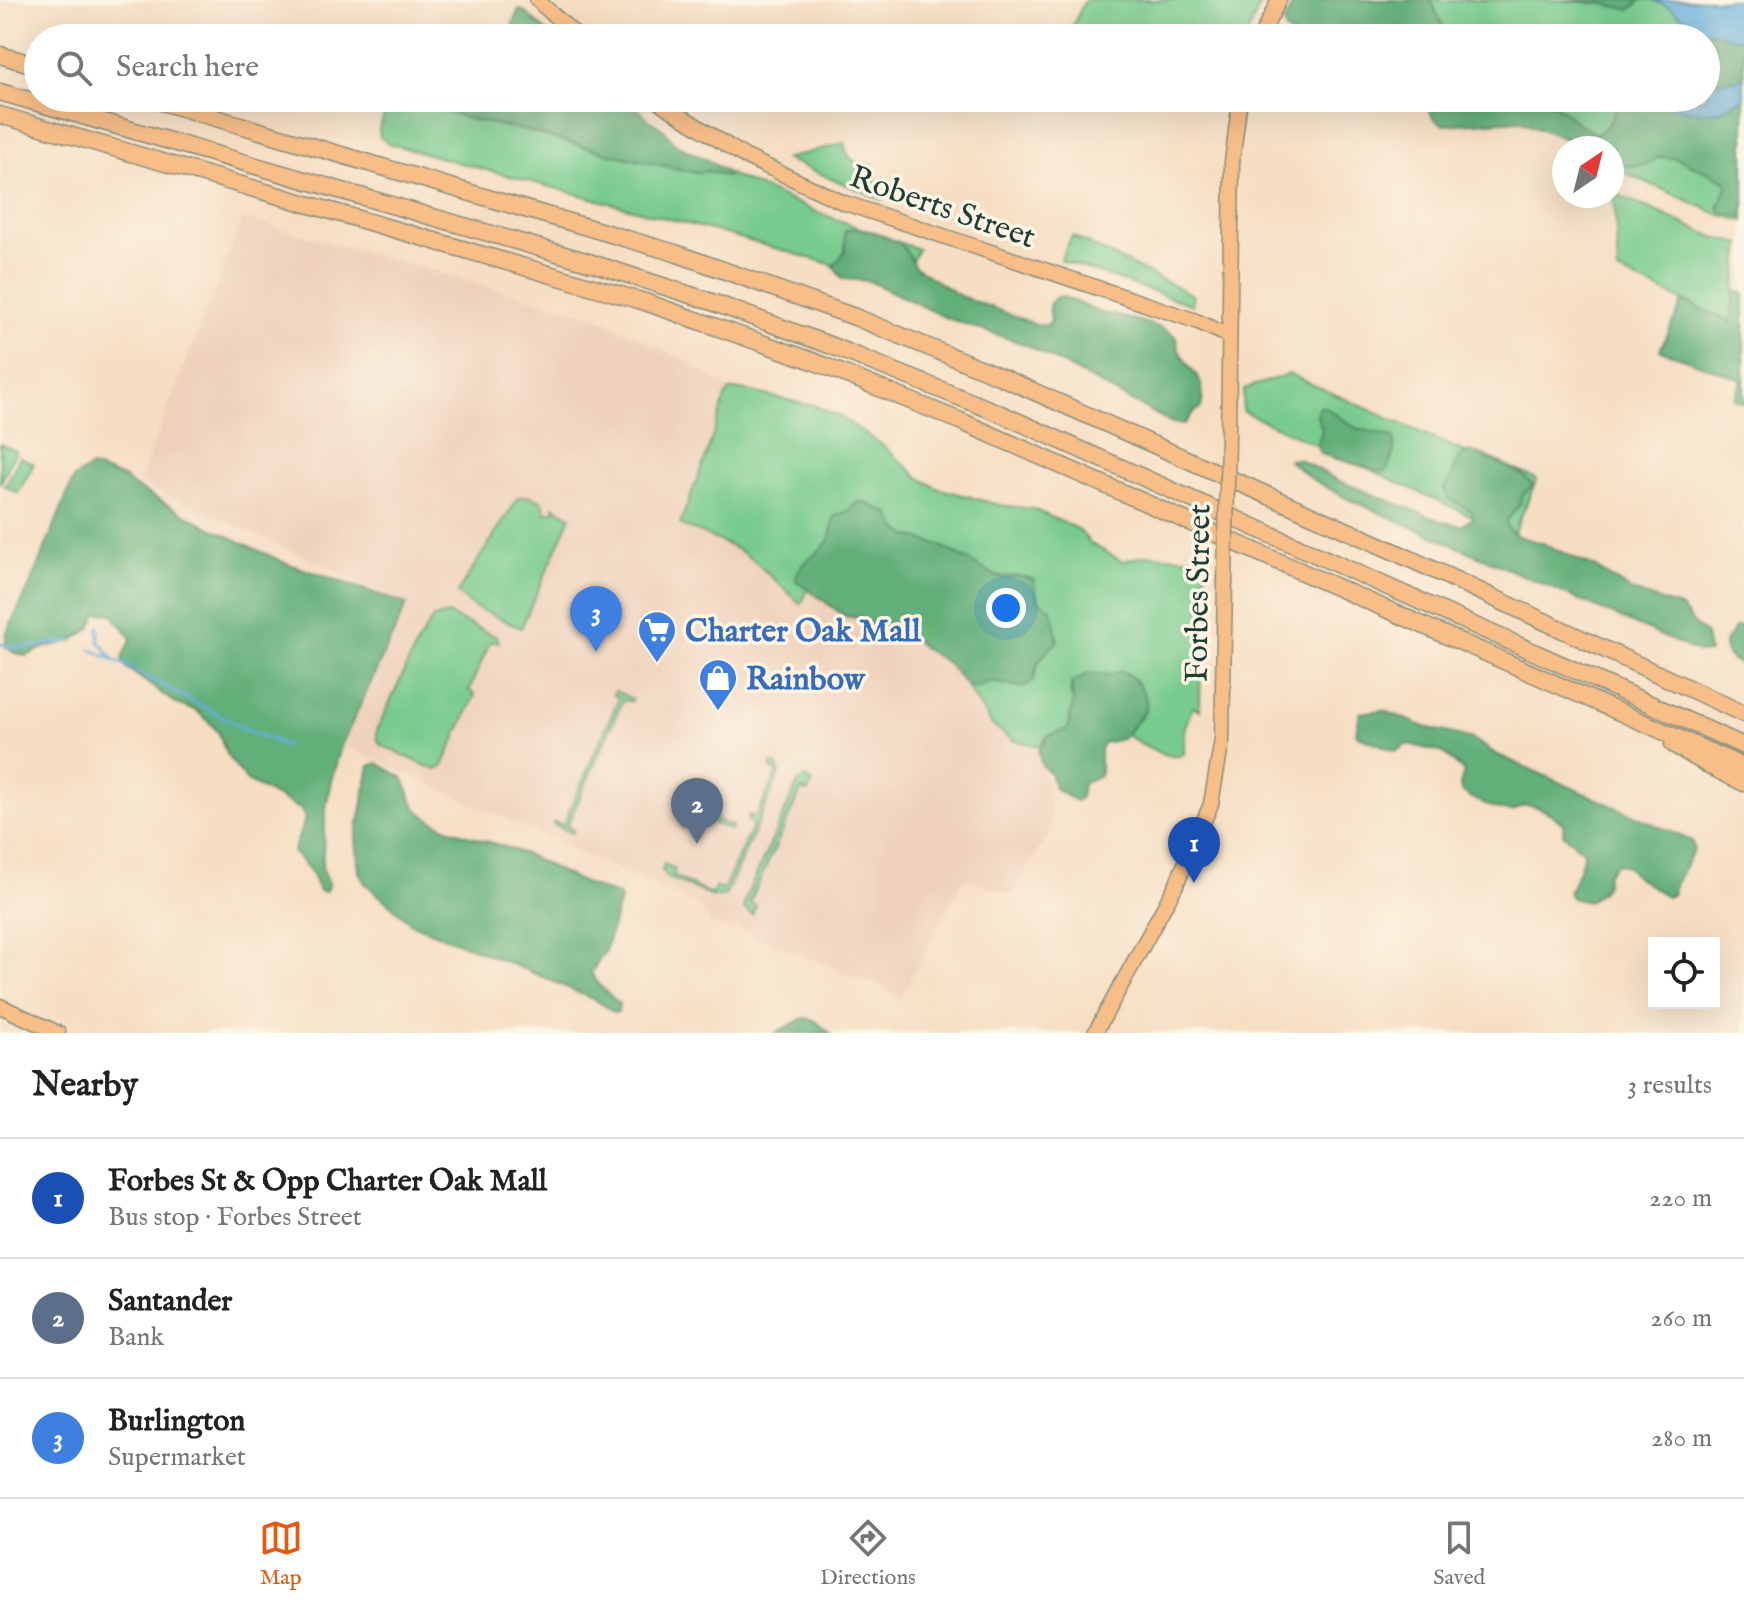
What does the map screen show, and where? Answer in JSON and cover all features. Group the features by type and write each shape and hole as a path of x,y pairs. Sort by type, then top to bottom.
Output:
{"highway":[{"path":"0,55 24,62"},
{"path":"0,80 24,87"},
{"path":"0,92 24,99"},
{"path":"69,112 592,263 801,334 1001,414 1744,746"},
{"path":"109,112 595,254 812,326 1018,410 1744,735"},
{"path":"196,112 665,250 843,312 1010,380 1740,710"},
{"path":"0,115 590,286 757,341 958,420 1744,767"},
{"path":"1646,723 1691,756 1744,783"}],"main road":[{"path":"537,0 564,24"},
{"path":"1267,24 1279,0"},
{"name":"Roberts Street","path":"675,112 744,156 842,202 1196,321 1229,336"},
{"name":"Forbes Street","path":"1095,1033 1181,875 1211,804 1222,740 1232,162 1238,112"},
{"path":"0,1006 58,1033"}],"shaded area":[{"path":"243,218 594,316 682,359 731,390 681,523 737,549 801,604 827,550 1059,704 1043,770 1052,829 1011,895 965,877 900,998 878,986 737,929 710,924 700,906 344,746 360,698 408,603 138,482"}],"green space":[{"path":"1085,0 1262,0 1252,24 1073,24"},
{"path":"1294,0 1431,0 1442,24 1284,24"},
{"path":"1295,0 1744,0 1744,221 1720,215 1624,172 1624,136 1596,136 1561,112 1720,112 1720,24 1318,24"},
{"path":"1561,0 1641,0 1630,10"},
{"path":"519,9 538,24 513,24"},
{"path":"1720,34 1744,40 1744,77 1720,82"},
{"path":"1744,99 1744,217 1723,213 1718,208 1727,187 1726,181 1676,158 1659,157 1647,165 1624,165 1624,136 1558,136 1519,120 1444,125 1433,118 1431,112 1565,112 1598,134 1614,112 1720,112 1720,101"},
{"path":"386,112 446,112 696,173 729,174 822,214 918,249 900,284 390,144 380,137 379,129"},
{"path":"447,112 641,112 664,130 676,145 729,174 727,177 707,171 697,173"},
{"path":"844,143 853,160 872,165 882,200 785,159"},
{"path":"1624,197 1714,237 1741,244 1731,322 1618,272 1615,208 1624,208"},
{"path":"854,228 875,232 898,242 915,267 960,296 1038,325 1048,325 1051,320 1049,305 1055,298 1062,297 1098,312 1139,321 1169,332 1178,339 1182,355 1199,380 1203,397 1201,408 1193,412 1185,424 1172,423 1027,345 947,318 869,281 843,279 833,267 845,251 845,231"},
{"path":"1072,236 1193,295 1192,305 1060,260"},
{"path":"1735,291 1744,293 1744,403 1734,399 1742,380 1660,350 1683,301 1731,322"},
{"path":"1289,374 1476,457 1479,453 1537,479 1513,535 1242,411 1244,389"},
{"path":"730,390 811,404 842,418 937,488 999,505 1033,509 1078,529 1091,544 1122,561 1149,555 1197,558 1206,568 1201,612 1200,710 1193,707 1185,726 1184,754 1163,754 1126,735 1146,710 1145,695 1135,682 1089,673 1070,690 1073,703 1068,729 1048,736 1040,746 1013,740 992,725 966,685 972,687 990,682 1023,687 1034,680 1039,660 1052,646 827,550 801,604 737,549 680,524"},
{"path":"1320,407 1325,407 1356,428 1394,437 1394,452 1386,472 1320,454 1317,446 1322,430 1317,413"},
{"path":"0,444 16,451 0,484"},
{"path":"1471,451 1522,474 1533,485 1523,494 1520,504 1506,521 1507,527 1517,536 1542,543 1594,567 1630,590 1682,608 1706,635 1709,653 1698,652 1346,498 1310,478 1288,460 1299,459 1339,481 1444,522 1462,526 1473,517 1472,511 1448,499 1444,488 1451,479 1458,458"},
{"path":"20,457 34,464 18,493 5,486"},
{"path":"91,467 124,478 207,526 283,562 407,604 342,744 331,781 322,868 329,884 325,892 319,891 310,870 293,852 305,819 302,810 247,781 226,754 219,733 211,724 197,711 176,704 127,668 123,657 131,640 113,614 97,613 91,628 72,641 26,656 5,646 7,632 74,478"},
{"path":"529,496 543,502 546,513 555,511 554,506 571,517 521,628 472,606 457,593 519,497"},
{"path":"857,502 890,514 896,527 906,535 940,545 998,577 1033,579 1038,600 1053,614 1058,641 1042,658 1034,680 1023,687 990,682 978,688 966,685 946,662 914,639 845,616 796,581 804,564 828,541 835,516 848,511"},
{"path":"447,614 497,637 499,642 490,642 469,690 475,695 442,768 435,770 381,745 377,730 418,642 433,618"},
{"path":"1736,627 1744,627 1744,665 1730,657 1724,647"},
{"path":"1122,671 1140,687 1146,709 1122,739 1103,743 1100,749 1100,776 1083,783 1081,797 1076,801 1054,788 1051,775 1042,765 1038,752 1048,736 1068,729 1073,703 1071,683 1089,673 1109,675"},
{"path":"615,691 632,699 631,702 623,700 567,826 573,830 572,833 553,824 563,825 619,698 613,695"},
{"path":"1383,710 1425,727 1473,739 1496,754 1692,841 1694,849 1673,894 1667,897 1625,866 1616,863 1607,874 1604,888 1588,902 1572,898 1568,893 1584,851 1563,834 1564,825 1540,808 1526,806 1506,811 1467,795 1461,791 1460,785 1464,772 1444,753 1408,744 1396,751 1358,736 1360,713"},
{"path":"377,763 403,778 416,807 435,822 522,853 582,882 619,895 605,951 591,973 619,1004 618,1012 614,1013 599,1002 541,976 412,924 365,883 359,872 356,838 370,766"},
{"path":"772,764 777,765 780,774 726,894 712,897 667,877 662,871 664,864 675,869 673,876 712,895 715,887 723,890 753,825 748,821 748,815 756,817 777,773 771,769"},
{"path":"805,778 813,782 808,792 801,790 750,902 756,906 752,915 744,908 744,902 798,783"},
{"path":"689,807 732,826 730,830 706,820 691,826 685,823 683,828 681,826"},
{"path":"804,1018 814,1020 830,1033 775,1033"}],"water":[{"path":"1653,0 1744,0 1744,40 1720,34 1720,24 1693,24"},
{"path":"1744,77 1744,99 1720,110 1720,82"}],"waterway":[{"path":"99,627 99,641 113,659"},
{"path":"0,644 27,647 72,641"},
{"path":"90,649 241,727 286,746"}],"place":[{"name":"Burlington","path":"596,652"},
{"name":"Charter Oak Mall","path":"657,664"},
{"name":"Rainbow","path":"718,712"},
{"name":"Santander","path":"697,844"},
{"name":"Forbes St & Opp Charter Oak Mall","path":"1194,883"}]}
